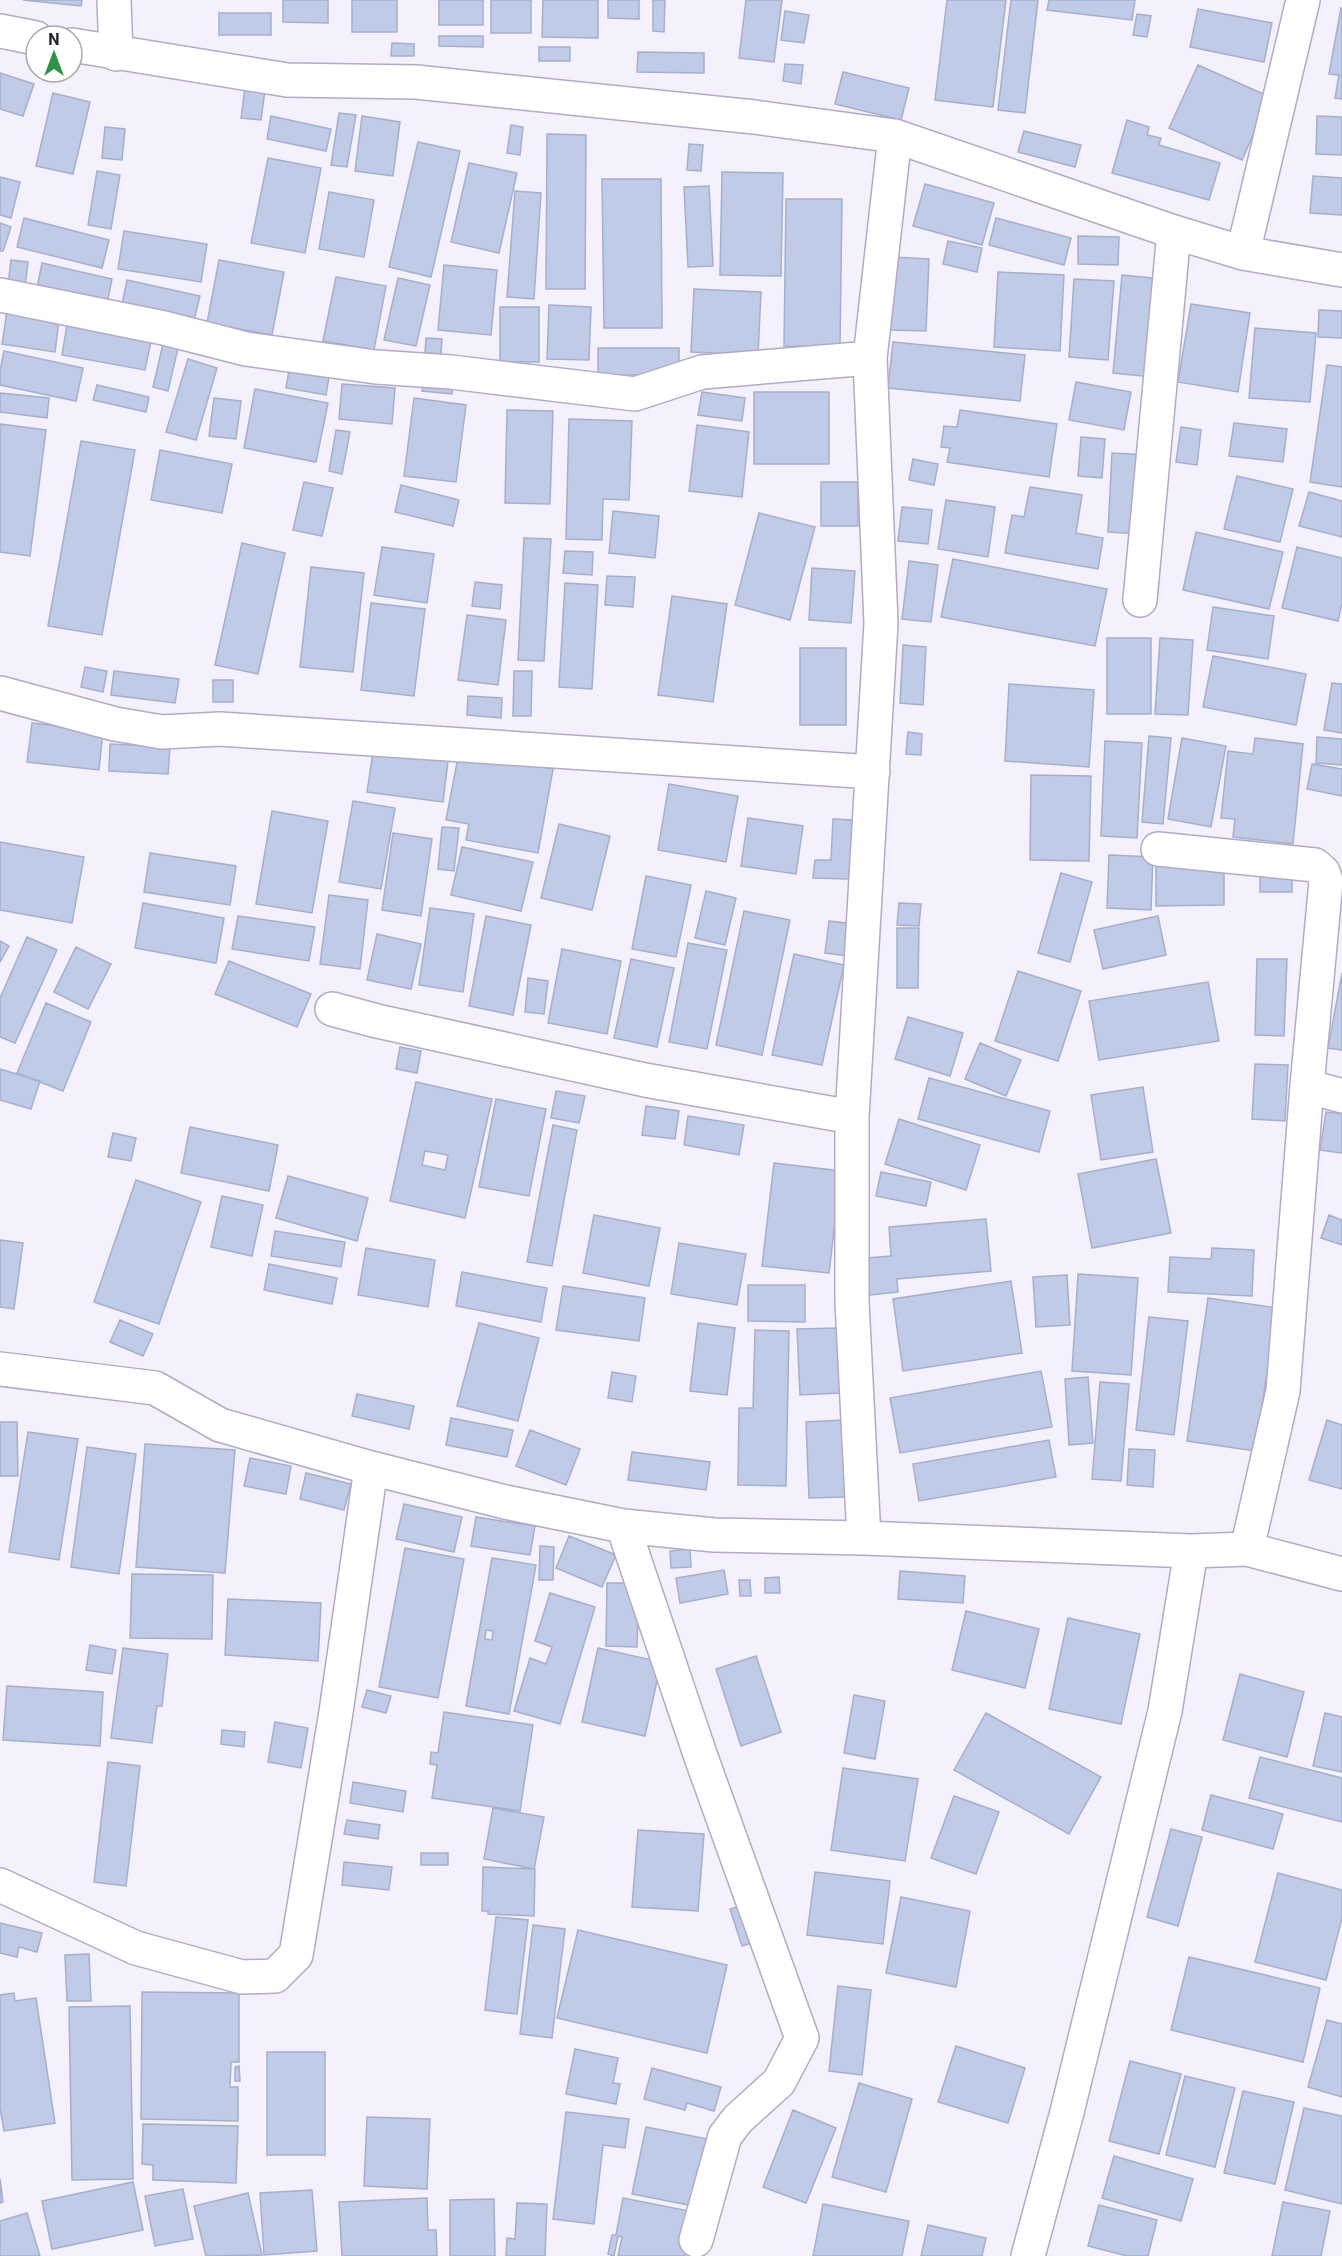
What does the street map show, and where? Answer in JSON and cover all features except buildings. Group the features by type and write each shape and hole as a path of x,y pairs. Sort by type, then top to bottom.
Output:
{"street":[{"path":"114,0 116,54"},
{"path":"1243,253 1303,0"},
{"path":"0,31 24,36"},
{"path":"84,47 287,80 417,82 754,117 895,136 1174,232 1243,253 1342,270"},
{"path":"864,1538 852,1302 852,1117 881,623 870,358 895,136"},
{"path":"1140,600 1174,232"},
{"path":"0,295 164,328 246,349 376,367 452,372 635,394 702,372 870,358"},
{"path":"0,693 115,724 162,732 220,729 873,772"},
{"path":"1158,849 1314,865 1323,872 1326,881 1282,1391 1247,1549"},
{"path":"332,1009 645,1080 852,1117"},
{"path":"1307,1086 1342,1096"},
{"path":"0,1369 155,1388 220,1425 371,1468 505,1502 623,1526 714,1535 864,1538 1191,1551 1247,1549 1342,1574"},
{"path":"0,1885 136,1948 242,1977 275,1976 296,1955 336,1712 371,1468"},
{"path":"623,1526 701,1757 801,2038 779,2082 738,2119 724,2136 696,2240"},
{"path":"1028,2256 1067,2112 1165,1711 1191,1551"}]}
